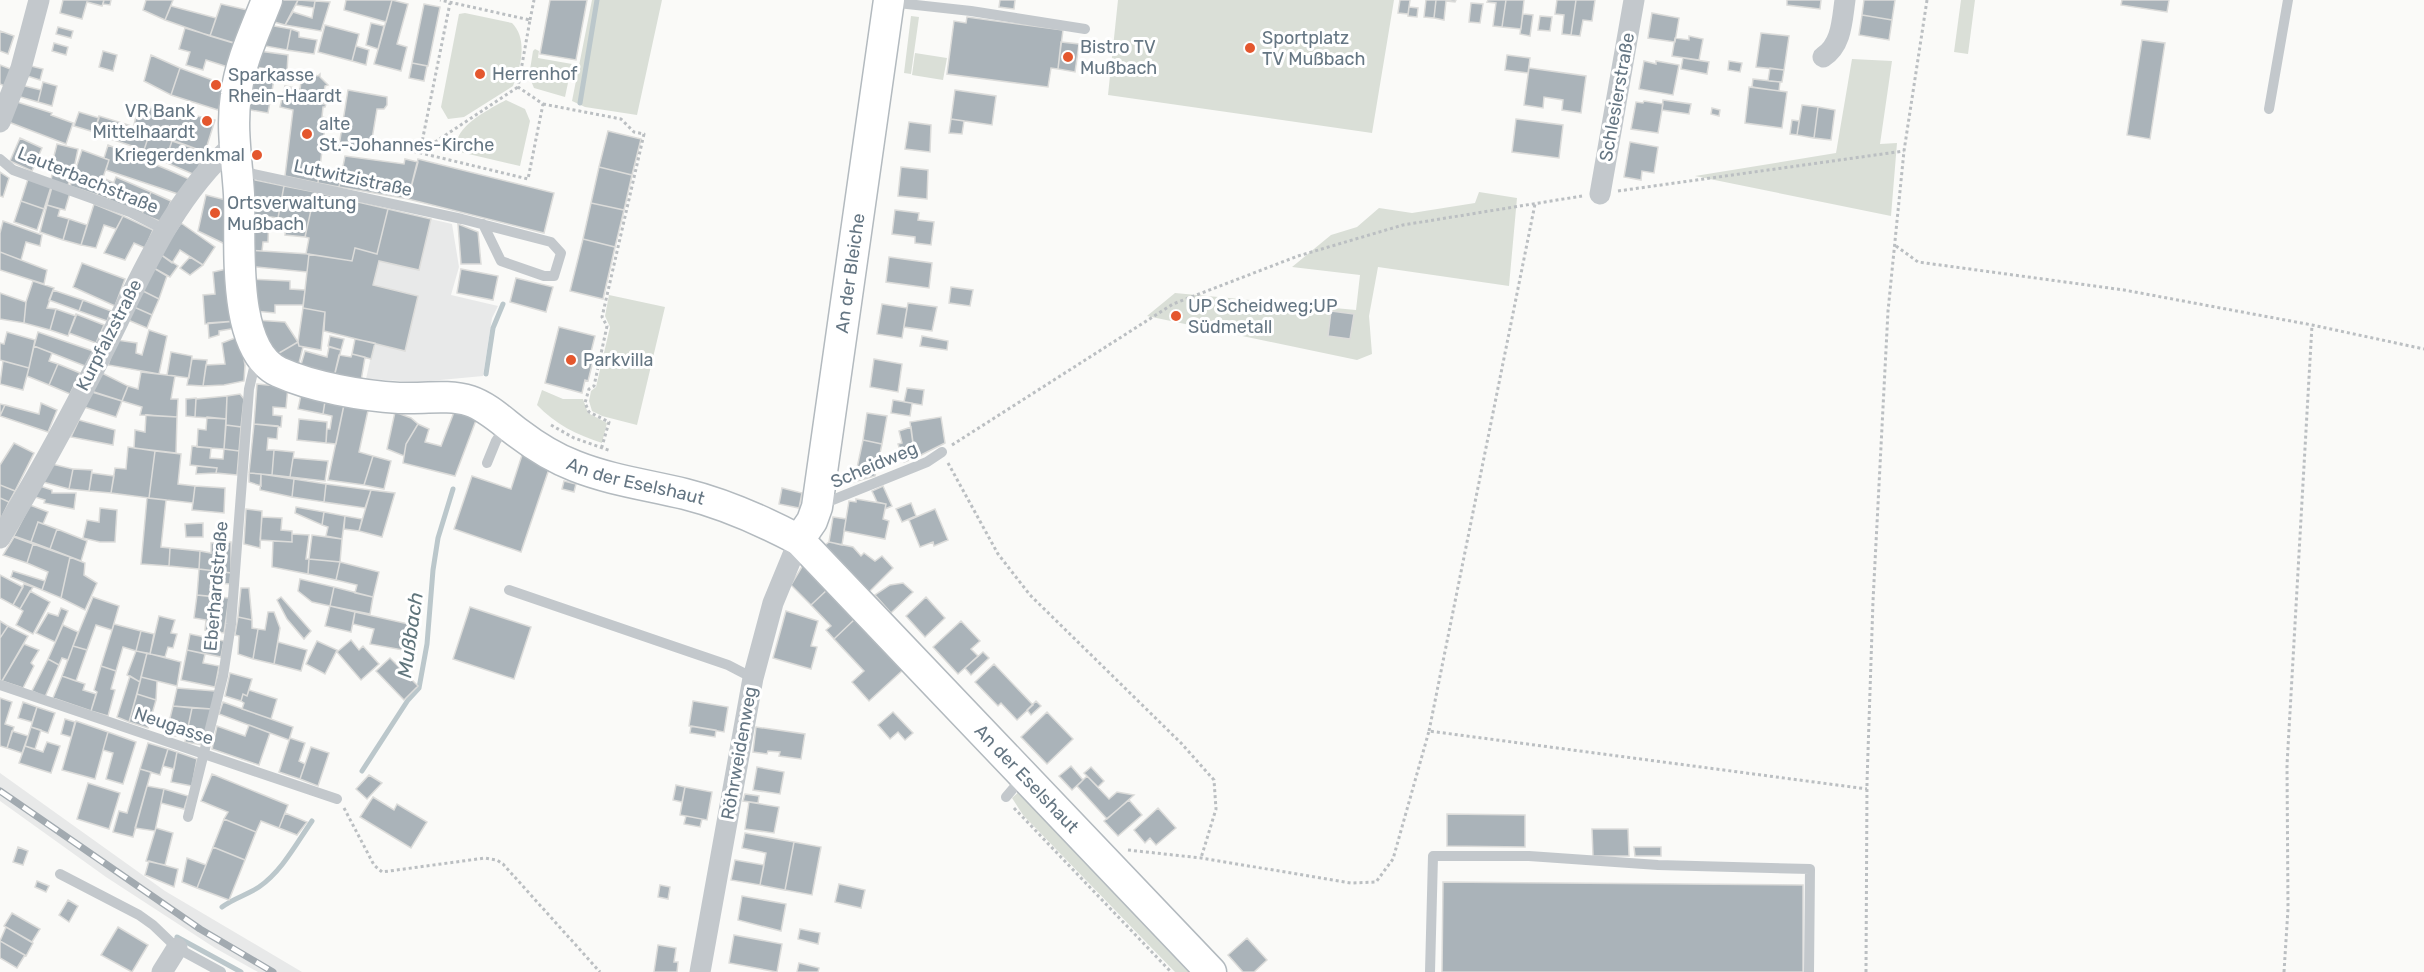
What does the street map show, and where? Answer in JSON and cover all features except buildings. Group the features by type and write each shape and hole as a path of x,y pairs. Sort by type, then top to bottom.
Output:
{"main road":[{"path":"261,357 249,330 243,299 235,157 236,93 249,45 267,0"},
{"name":"An der Bleiche","path":"800,540 812,521 817,507 889,1"},
{"name":"An der Eselshaut","path":"261,357 278,371 294,377 364,394 402,398 444,397 471,401 545,452 598,461 764,522 800,540 1015,787 1211,972"}],"street":[{"path":"0,122 21,68 39,0"},
{"name":"Schlesierstraße","path":"1600,194 1634,0"},
{"path":"1823,57 1835,45 1840,33 1845,0"},
{"name":"Kurpfalzstraße","path":"0,538 106,346 134,285 165,230 195,184 218,158 235,157"},
{"name":"Röhrweidenweg","path":"700,972 753,678 773,603 800,540"},
{"path":"162,972 177,948"}],"lane":[{"path":"2269,109 2288,0"},
{"path":"889,1 971,11 1085,30"},
{"name":"Lutwitzistraße","path":"235,157 550,242 557,246 561,253 554,276 544,276 501,261 483,224"},
{"name":"Lauterbachstraße","path":"0,159 14,170 130,212 165,230"},
{"name":"Eberhardstraße","path":"188,817 223,676 231,624 249,389 254,368 261,357"},
{"path":"487,463 496,441 507,424"},
{"name":"Scheidweg","path":"817,507 927,462 942,452"},
{"path":"509,590 728,665 753,678"},
{"name":"Neugasse","path":"0,685 337,799"},
{"path":"1430,972 1433,856 1517,856 1659,865 1810,869 1809,972"},
{"path":"60,874 139,915 177,948 221,972"}],"path":[{"path":"440,0 530,20"},
{"path":"420,152 518,87 534,0"},
{"path":"1866,972 1867,789 1873,601 1888,311 1904,151 1927,0"},
{"path":"420,152 450,3"},
{"path":"518,87 543,104 621,120 634,132 644,134 602,317 607,326 605,338 594,386 589,388 585,403 589,412 609,422 598,461"},
{"path":"396,147 528,178 543,104"},
{"path":"1202,858 1216,809 1214,780 1181,743 1030,595 998,554 942,452 1173,304 1298,256 1403,225 1600,194 1904,151"},
{"path":"1125,850 1202,858 1351,883 1376,882 1393,859 1429,731 1535,204"},
{"path":"1896,246 1918,262 2124,290 2312,325 2424,349"},
{"path":"2284,972 2288,909 2287,765 2312,325"},
{"path":"542,420 574,438 598,461"},
{"path":"598,461 617,453"},
{"path":"1429,731 1867,789"},
{"path":"1015,787 1021,818 1172,972"},
{"path":"337,799 374,865 382,872 485,858 497,860 600,972"}],"shaded area":[{"path":"592,0 662,0 637,115 585,107 572,101"},
{"name":"Sportplatz TV Mußbach","path":"1118,0 1394,0 1372,133 1108,95"},
{"path":"1961,0 1975,0 1968,54 1954,52"},
{"path":"465,13 512,23 520,37 522,53 513,86 464,117 448,119 441,107 459,14"},
{"path":"911,16 919,17 911,74 904,73"},
{"path":"535,49 539,51 538,58 572,64 565,97 534,88 529,76"},
{"path":"915,53 947,58 943,80 912,75"},
{"path":"1852,59 1892,61 1880,144 1897,143 1891,216 1695,176 1836,153"},
{"path":"506,100 525,109 530,121 520,166 460,152 457,144 464,128 481,114"},
{"path":"1479,192 1517,198 1509,286 1378,267 1369,316 1372,354 1357,360 1147,316 1175,293 1356,310 1360,275 1292,267 1331,235 1357,227 1379,208 1412,213 1475,203"},
{"path":"388,209 452,224 459,267 451,295 498,306 492,318 483,376 419,382 366,379 374,343 324,331 325,312 303,308 309,254 377,254"},
{"path":"609,295 665,307 637,425 602,416 592,411 589,401 591,391 596,387 610,327 605,316"},
{"path":"542,390 563,399 583,399 588,413 607,423 602,443 567,428 544,412 537,405"},
{"path":"0,773 165,891 302,972 258,972 215,948 106,877 0,801"},
{"path":"1023,788 1197,972 1175,972 1023,815 1012,798"}],"waterway":[{"name":"Mußbach","path":"580,103 597,0"},
{"name":"Mußbach","path":"486,374 493,328 503,304"},
{"name":"Mußbach","path":"362,771 408,700 419,688 427,644 438,538 453,489"},
{"name":"Mußbach","path":"222,907 267,881 288,857 312,821"},
{"path":"177,937 241,972"}],"railway":[{"path":"0,791 200,929 273,972"}],"place":[{"name":"Sportplatz TV Mußbach","path":"1250,48"},
{"name":"Bistro TV Mußbach","path":"1068,57"},
{"name":"Herrenhof","path":"480,74"},
{"name":"Sparkasse Rhein-Haardt","path":"216,85"},
{"name":"VR Bank Mittelhaardt","path":"207,121"},
{"name":"alte St.-Johannes-Kirche","path":"307,134"},
{"name":"Kriegerdenkmal","path":"257,155"},
{"name":"Ortsverwaltung Mußbach","path":"215,213"},
{"name":"UP Scheidweg;UP Südmetall","path":"1176,316"},
{"name":"Parkvilla","path":"571,360"}]}
